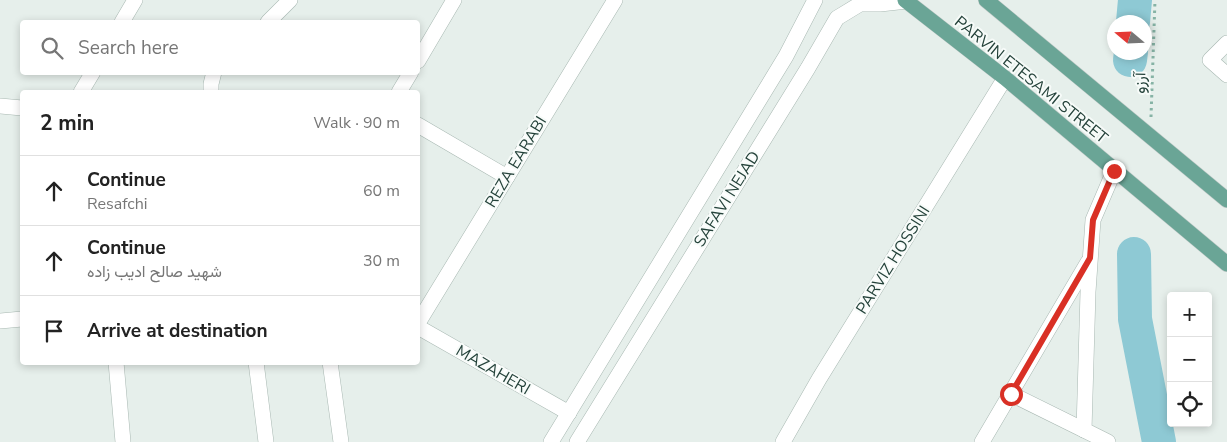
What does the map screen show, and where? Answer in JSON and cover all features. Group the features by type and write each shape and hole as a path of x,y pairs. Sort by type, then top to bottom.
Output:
{"main road":[{"name":"PARVIN ETESAMI STREET","path":"906,0 1005,78 1227,264"},
{"name":"PARVIN ETESAMI STREET","path":"990,1 1227,200"}],"street":[{"path":"123,20 135,0"},
{"path":"270,20 290,0"},
{"path":"420,58 454,0"},
{"name":"REZA EARABI","path":"420,320 615,0"},
{"name":"SAFAVI NEJAD","path":"551,442 786,56 815,0"},
{"path":"837,18 842,8 839,0"},
{"name":"SAFAVI NEJAD","path":"577,442 803,77 837,18 860,4 880,4 906,0"},
{"path":"1227,43 1210,60 1227,75"},
{"path":"82,90 91,75"},
{"path":"211,90 213,75"},
{"path":"400,90 409,75"},
{"name":"PARVIZ HOSSINI","path":"783,442 1005,78"},
{"path":"0,106 20,107"},
{"path":"420,126 507,177"},
{"path":"1084,430 1093,220 1114,171"},
{"path":"982,442 1090,258"},
{"path":"0,321 20,319"},
{"name":"MAZAHERI","path":"420,328 569,413"},
{"path":"116,365 123,442"},
{"path":"256,365 266,442"},
{"path":"330,365 341,442"},
{"path":"1011,394 1108,442"}],"path":[{"name":"آرزو","path":"1151,137 1155,0"}],"waterway":[{"path":"1134,15 1135,0"},
{"path":"1134,254 1135,319 1159,442"}],"route":[{"path":"1011,394 1090,258 1093,220 1114,171"}]}
